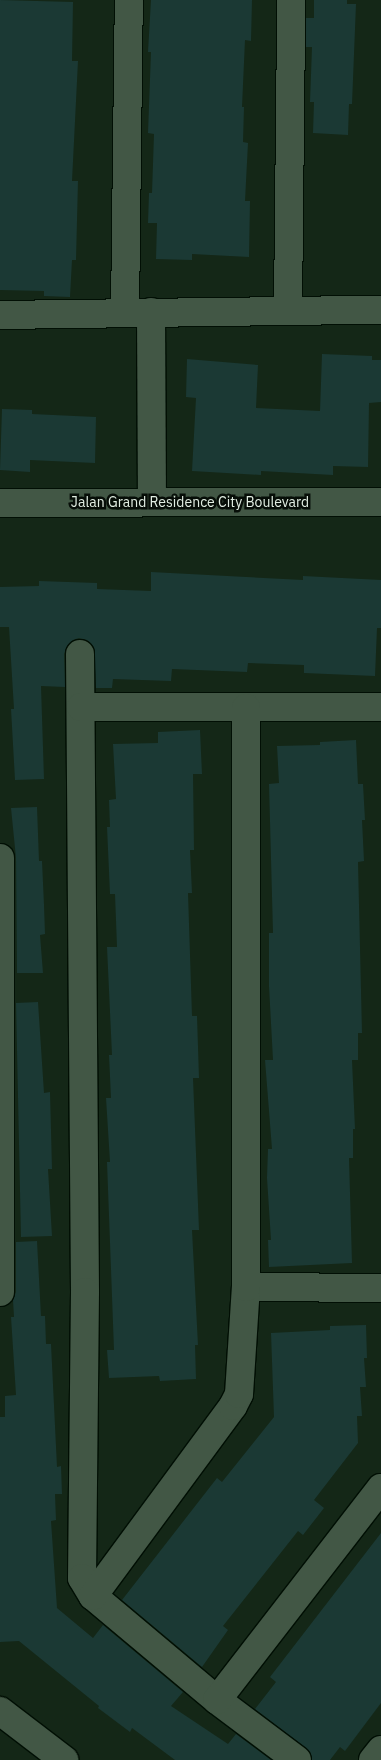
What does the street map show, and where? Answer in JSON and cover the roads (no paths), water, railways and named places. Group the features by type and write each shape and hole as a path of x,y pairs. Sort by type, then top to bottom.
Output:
{"street":[{"path":"129,0 138,312 152,501"},
{"path":"288,310 291,0"},
{"path":"0,315 381,310"},
{"name":"Jalan Grand Residence City Boulevard","path":"0,503 152,501 381,502"},
{"path":"80,654 85,1282 82,1578 93,1596 217,1700 297,1760"},
{"path":"81,707 381,707"},
{"path":"93,1596 227,1414 239,1394 246,1287 246,708"},
{"path":"0,858 0,1292"},
{"path":"246,1287 381,1288"},
{"path":"217,1700 381,1488"},
{"path":"0,1710 64,1760"},
{"path":"373,1760 381,1750"}]}
